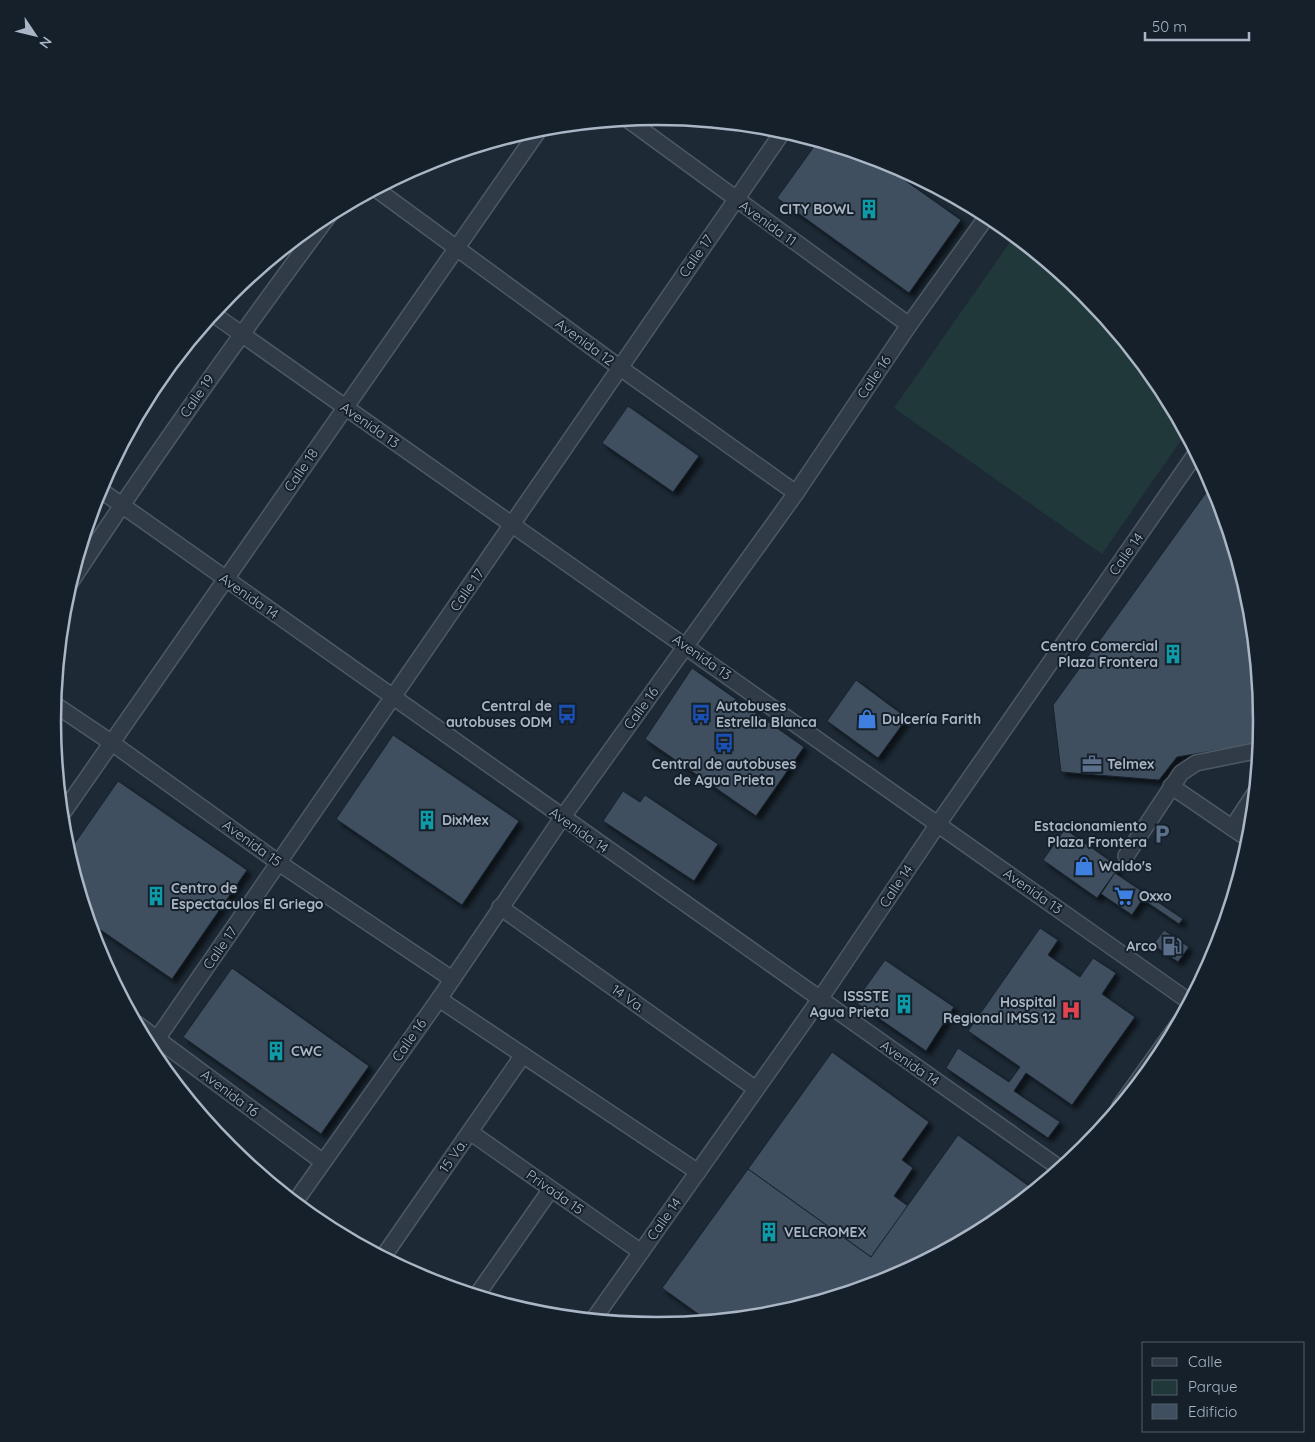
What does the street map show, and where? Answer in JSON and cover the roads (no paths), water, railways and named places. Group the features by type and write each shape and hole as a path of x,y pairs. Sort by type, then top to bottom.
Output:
{"street":[{"name":"Avenida 11","path":"636,126 909,325"},
{"name":"Calle 17","path":"156,1042 779,137"},
{"name":"Calle 18","path":"67,806 535,138"},
{"name":"Avenida 12","path":"381,193 619,367 796,493"},
{"name":"Calle 16","path":"299,1197 452,979 562,818 796,493 909,325 983,222"},
{"name":"Calle 19","path":"83,564 241,334 317,232"},
{"name":"Avenida 13","path":"218,318 1185,998"},
{"name":"Calle 14","path":"597,1314 820,999 938,824 1193,458"},
{"name":"Avenida 14","path":"106,494 1055,1165"},
{"name":"Avenida 15","path":"62,709 280,863 452,979"},
{"path":"1126,856 1181,772 1196,763 1252,752"},
{"path":"1171,786 1242,835"},
{"path":"1232,828 1248,803"},
{"name":"14 Va.","path":"500,907 756,1089"},
{"path":"438,999 698,1172"},
{"name":"Avenida 16","path":"159,1048 322,1162"},
{"name":"15 Va.","path":"387,1252 523,1055"},
{"name":"Privada 15","path":"470,1132 641,1252"},
{"path":"480,1290 551,1189"}],"place":[{"name":"CITY BOWL","path":"869,209"},
{"name":"Centro Comercial Plaza Frontera","path":"1173,654"},
{"name":"Central de autobuses ODM","path":"567,714"},
{"name":"Autobuses Estrella Blanca","path":"701,714"},
{"name":"Dulcería Farith","path":"867,719"},
{"name":"Central de autobuses de Agua Prieta","path":"724,743"},
{"name":"Telmex","path":"1092,764"},
{"name":"DixMex","path":"427,820"},
{"name":"Estacionamiento Plaza Frontera","path":"1162,834"},
{"name":"Waldo's","path":"1084,866"},
{"name":"Centro de Espectaculos El Griego","path":"156,896"},
{"name":"Oxxo","path":"1124,896"},
{"name":"Arco","path":"1172,946"},
{"name":"ISSSTE Agua Prieta","path":"904,1004"},
{"name":"Hospital Regional IMSS 12","path":"1071,1010"},
{"name":"CWC","path":"276,1051"},
{"name":"VELCROMEX","path":"769,1232"}]}
